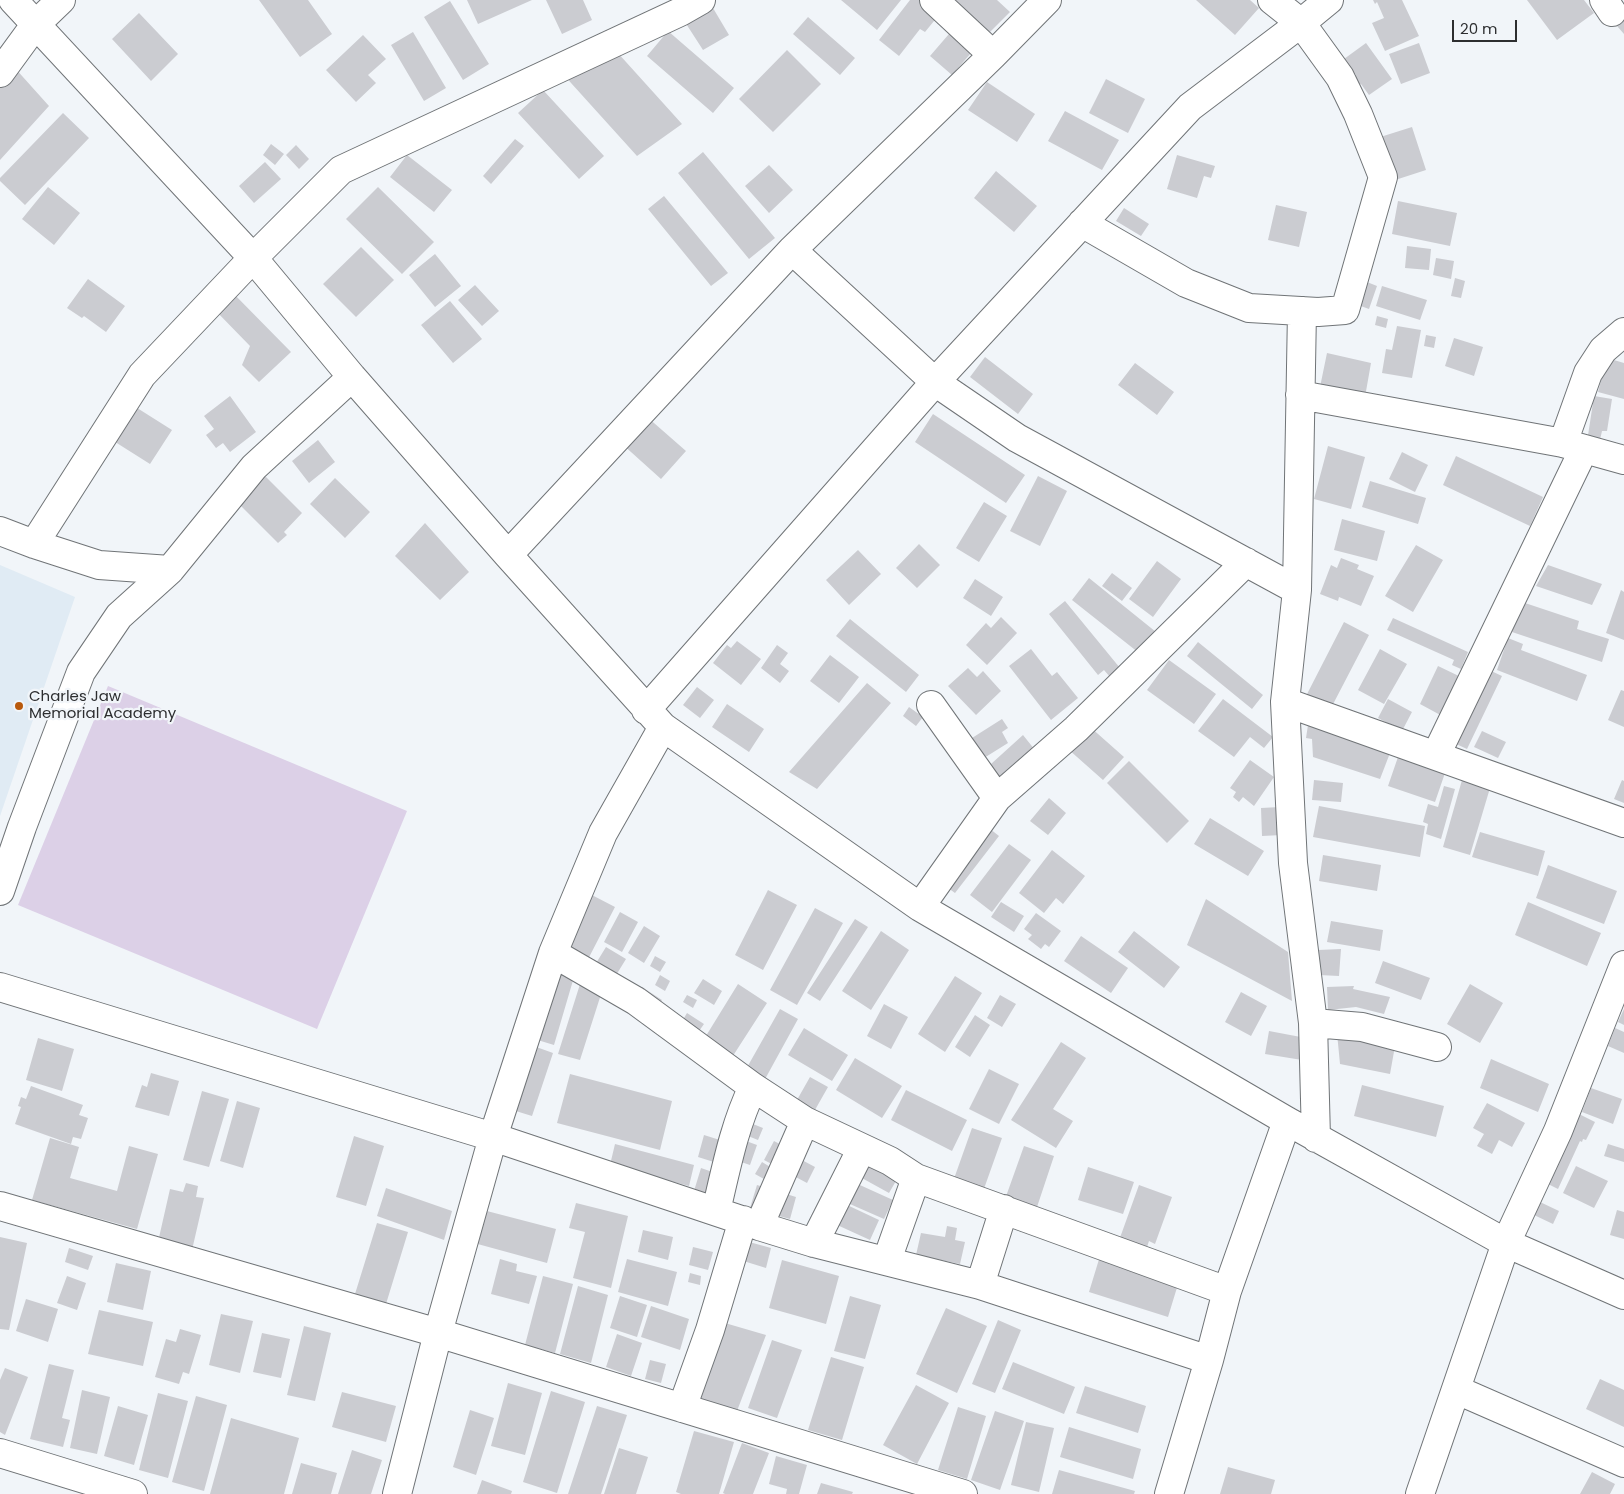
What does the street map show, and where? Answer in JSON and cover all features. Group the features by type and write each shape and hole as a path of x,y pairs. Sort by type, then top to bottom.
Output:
{"street":[{"path":"12,0 253,258 352,377 508,555 655,718 920,907 1316,1138 1506,1243 1624,1295"},
{"path":"0,73 35,25 62,0"},
{"path":"34,544 142,375 253,258 341,170 671,16 701,0"},
{"path":"934,0 993,55"},
{"path":"508,555 792,250 1047,0"},
{"path":"1082,222 1186,283 1249,308 1318,312 1345,310 1383,177 1358,114 1340,77 1301,23 1272,0"},
{"path":"398,1494 438,1333 493,1137 553,953 603,833 655,718 935,382 1082,222 1190,107 1301,23 1328,0"},
{"path":"792,250 935,382 1017,438 1297,590"},
{"path":"1302,311 1297,590 1285,702 1293,863 1313,1024 1316,1138"},
{"path":"1436,755 1573,446 1588,373 1603,350 1624,332"},
{"path":"0,891 22,827 81,672 119,616 170,570 254,467 352,377"},
{"path":"1300,395 1573,446 1624,460"},
{"path":"0,531 99,565 170,570"},
{"path":"920,907 997,798 1076,729 1246,562"},
{"path":"1285,702 1624,823"},
{"path":"931,705 997,798"},
{"path":"553,953 636,1001 752,1087 805,1121 890,1161 916,1178 1227,1291"},
{"path":"1420,1494 1506,1243 1558,1131 1624,965"},
{"path":"0,987 493,1137 814,1243 980,1285 1209,1360"},
{"path":"1313,1024 1362,1027 1437,1047"},
{"path":"716,1211 734,1132 752,1087"},
{"path":"682,1408 751,1223 805,1121"},
{"path":"1169,1494 1209,1360 1227,1291 1287,1121"},
{"path":"814,1243 862,1148"},
{"path":"887,1260 916,1178"},
{"path":"0,1206 438,1333 963,1494"},
{"path":"980,1285 1004,1209"},
{"path":"1457,1390 1624,1463"},
{"path":"0,1453 133,1494"}],"shaded area":[{"name":"Charles Jaw Memorial Academy","path":"0,565 75,597 0,816"},
{"path":"108,686 407,811 317,1029 18,905"}],"building":[{"path":"259,0 308,0 332,34 300,57"},
{"path":"467,0 532,0 478,24"},
{"path":"546,0 583,0 592,20 562,34"},
{"path":"841,0 901,0 877,30"},
{"path":"910,0 929,0 943,10 925,32 920,29 899,56 879,40"},
{"path":"948,0 997,0 1010,12 986,36"},
{"path":"1196,0 1250,0 1259,8 1235,35"},
{"path":"1373,0 1402,0 1419,36 1385,51 1372,23 1384,18 1377,2 1375,4"},
{"path":"1527,0 1584,0 1594,13 1557,40"},
{"path":"450,1 489,64 463,80 424,17"},
{"path":"710,3 729,35 703,50 683,19"},
{"path":"1624,6 1624,34 1610,18"},
{"path":"139,13 178,54 151,81 112,39"},
{"path":"808,17 855,58 840,75 793,34"},
{"path":"955,27 977,46 952,75 930,56"},
{"path":"668,31 734,88 713,113 647,56"},
{"path":"413,32 446,88 424,101 391,45"},
{"path":"363,35 386,59 368,75 376,83 356,102 326,70"},
{"path":"1366,43 1392,79 1369,95 1361,84 1356,87 1350,79 1356,75 1344,59"},
{"path":"1419,43 1430,73 1401,84 1389,54"},
{"path":"787,50 821,84 773,132 739,99"},
{"path":"617,52 682,124 637,156 562,73"},
{"path":"14,67 49,106 0,160 0,84"},
{"path":"1106,79 1145,99 1128,133 1089,113"},
{"path":"987,82 1035,114 1017,142 968,110"},
{"path":"543,90 604,156 579,179 518,113"},
{"path":"1065,111 1119,140 1102,170 1048,141"},
{"path":"63,113 89,138 25,205 0,181 0,178"},
{"path":"1412,127 1426,170 1389,182 1374,139"},
{"path":"515,139 524,146 491,184 483,176"},
{"path":"271,144 284,154 275,165 263,155"},
{"path":"296,145 309,159 299,169 286,155"},
{"path":"703,152 775,238 749,259 678,173"},
{"path":"407,155 452,190 434,212 390,177"},
{"path":"1177,155 1215,166 1211,178 1204,176 1197,198 1167,189"},
{"path":"265,162 281,179 254,203 239,186"},
{"path":"769,165 793,190 769,213 745,186"},
{"path":"996,171 1037,206 1014,232 974,198"},
{"path":"48,187 80,213 54,245 22,219"},
{"path":"378,187 434,242 402,274 346,219"},
{"path":"664,196 728,273 711,286 648,209"},
{"path":"1398,201 1457,213 1450,246 1392,234"},
{"path":"1276,205 1307,212 1299,247 1268,240"},
{"path":"1124,208 1149,224 1141,236 1116,221"},
{"path":"1407,246 1431,249 1429,270 1405,268"},
{"path":"361,247 394,280 356,317 323,284"},
{"path":"435,254 461,286 435,307 409,275"},
{"path":"1436,258 1454,261 1451,279 1433,275"},
{"path":"1455,278 1465,281 1461,298 1451,296"},
{"path":"88,279 125,306 106,332 84,316 82,318 67,308"},
{"path":"1367,282 1377,286 1369,309 1358,305"},
{"path":"475,285 499,311 482,326 458,300"},
{"path":"1382,286 1427,300 1420,320 1376,306"},
{"path":"231,291 291,352 259,382 242,365 250,346 213,308"},
{"path":"450,301 482,339 453,363 421,325"},
{"path":"1377,316 1388,319 1386,328 1375,325"},
{"path":"1397,326 1421,330 1412,378 1382,373 1386,349 1392,350"},
{"path":"1426,335 1436,337 1434,348 1424,346"},
{"path":"1454,338 1483,347 1474,376 1445,366"},
{"path":"1327,353 1371,363 1365,397 1320,387"},
{"path":"985,357 1033,394 1018,414 970,377"},
{"path":"1607,358 1624,363 1624,399 1598,392"},
{"path":"1135,363 1174,392 1157,415 1118,385"},
{"path":"230,396 256,432 230,452 223,443 216,448 206,435 214,429 204,416"},
{"path":"1594,396 1612,399 1607,431 1602,431 1599,444 1587,442"},
{"path":"134,406 172,430 150,464 112,440"},
{"path":"933,414 1025,475 1006,503 915,442"},
{"path":"646,416 686,451 661,479 621,443"},
{"path":"318,440 335,462 309,483 292,461"},
{"path":"1328,446 1365,457 1351,509 1314,499"},
{"path":"1402,452 1428,465 1415,492 1389,479"},
{"path":"1456,456 1543,497 1530,526 1443,485"},
{"path":"261,472 302,513 284,532 287,535 278,543 234,499"},
{"path":"1038,476 1067,491 1040,546 1010,531"},
{"path":"335,478 370,512 345,538 310,504"},
{"path":"1370,481 1426,498 1418,524 1362,507"},
{"path":"984,502 1007,516 979,562 956,548"},
{"path":"1342,519 1385,531 1377,561 1334,550"},
{"path":"425,523 469,572 440,600 395,556"},
{"path":"919,544 940,565 917,588 896,568"},
{"path":"1416,545 1443,560 1413,612 1385,596"},
{"path":"858,550 881,574 849,605 826,580"},
{"path":"1341,558 1359,565 1357,569 1374,576 1361,606 1339,597 1338,601 1320,594 1331,565 1337,568"},
{"path":"1157,561 1181,579 1153,617 1129,599"},
{"path":"1548,565 1602,584 1592,605 1536,586"},
{"path":"1112,573 1132,588 1122,601 1102,586"},
{"path":"1089,578 1156,632 1139,653 1072,600"},
{"path":"975,579 1003,597 991,616 963,598"},
{"path":"1621,590 1624,592 1624,640 1606,633"},
{"path":"1065,601 1120,668 1110,677 1104,670 1098,675 1049,614"},
{"path":"1522,602 1579,621 1577,629 1609,639 1602,662 1512,632"},
{"path":"1001,617 1017,633 987,665 966,645 986,623 991,628"},
{"path":"1393,618 1468,652 1461,669 1452,665 1454,660 1387,630"},
{"path":"850,619 919,675 906,692 836,636"},
{"path":"1344,622 1369,635 1330,710 1305,698"},
{"path":"1508,638 1523,644 1521,650 1587,675 1577,701 1497,670"},
{"path":"737,641 761,659 741,685 713,663 727,645 731,648"},
{"path":"1198,642 1263,695 1252,709 1187,656"},
{"path":"777,645 788,653 780,664 789,671 780,683 761,668"},
{"path":"1031,649 1052,676 1057,672 1078,698 1051,720 1009,666"},
{"path":"1380,649 1407,664 1384,704 1358,690"},
{"path":"830,655 859,677 839,703 810,681"},
{"path":"1169,660 1216,694 1194,724 1147,690"},
{"path":"1438,666 1463,678 1444,717 1420,704"},
{"path":"968,668 977,677 983,671 1001,691 976,715 948,686"},
{"path":"1489,670 1502,676 1467,749 1454,743"},
{"path":"867,683 891,703 817,789 789,772"},
{"path":"697,687 714,700 700,718 683,705"},
{"path":"1621,690 1624,691 1624,727 1608,720"},
{"path":"1223,699 1273,737 1264,748 1250,737 1234,757 1198,731"},
{"path":"1388,699 1412,712 1402,731 1378,718"},
{"path":"727,704 764,729 749,752 712,727"},
{"path":"909,707 923,717 916,726 903,716"},
{"path":"1002,719 1008,728 1002,732 1008,743 984,758 972,738"},
{"path":"1308,725 1390,753 1380,779 1313,757 1312,739 1306,738"},
{"path":"1089,726 1124,757 1103,780 1068,749"},
{"path":"1482,731 1506,742 1498,758 1474,747"},
{"path":"1023,735 1035,750 1000,781 991,764"},
{"path":"1398,757 1445,773 1435,802 1388,786"},
{"path":"1250,760 1274,777 1254,806 1243,797 1239,802 1233,797 1236,792 1230,788"},
{"path":"1129,761 1189,821 1167,843 1107,783"},
{"path":"1314,780 1343,783 1341,802 1312,800"},
{"path":"1462,780 1490,788 1470,855 1443,847"},
{"path":"1622,780 1624,781 1624,803 1614,799"},
{"path":"1444,786 1455,789 1441,839 1426,834 1428,824 1423,822 1428,804 1438,807"},
{"path":"1049,798 1066,813 1048,835 1030,821"},
{"path":"1319,806 1425,826 1420,857 1313,837"},
{"path":"1280,807 1282,835 1262,836 1261,808"},
{"path":"1210,818 1264,851 1248,876 1194,844"},
{"path":"985,825 999,836 955,893 941,883"},
{"path":"1480,832 1545,851 1538,876 1472,857"},
{"path":"1009,844 1031,860 992,912 970,895"},
{"path":"1052,850 1085,876 1063,904 1056,898 1044,913 1019,893"},
{"path":"1323,855 1381,865 1377,891 1319,881"},
{"path":"1548,865 1617,891 1604,924 1536,898"},
{"path":"768,890 797,905 763,970 735,955"},
{"path":"588,893 615,907 585,965 558,951"},
{"path":"1206,899 1288,952 1292,1001 1187,945"},
{"path":"1001,902 1024,916 1014,932 991,917"},
{"path":"1528,902 1601,933 1587,966 1515,935"},
{"path":"815,908 843,923 797,1005 770,990"},
{"path":"620,912 638,922 622,952 604,942"},
{"path":"1036,913 1061,931 1049,947 1045,944 1041,949 1028,939 1032,935 1024,929"},
{"path":"855,919 868,927 820,1001 807,993"},
{"path":"1331,921 1383,930 1380,951 1327,942"},
{"path":"644,926 660,936 644,963 628,953"},
{"path":"881,931 909,950 871,1010 842,991"},
{"path":"1134,931 1180,967 1164,988 1118,952"},
{"path":"1081,936 1128,968 1111,993 1064,961"},
{"path":"606,947 626,959 610,985 590,973"},
{"path":"1341,949 1339,976 1319,975 1318,950"},
{"path":"655,956 666,962 660,972 650,966"},
{"path":"1383,961 1430,978 1421,1000 1375,983"},
{"path":"552,971 574,977 554,1045 531,1038"},
{"path":"660,975 670,981 665,991 655,985"},
{"path":"955,976 982,993 945,1052 918,1034"},
{"path":"703,979 722,991 714,1005 694,993"},
{"path":"581,981 603,988 580,1060 558,1054"},
{"path":"738,984 767,1003 729,1062 701,1044"},
{"path":"1470,984 1503,1003 1480,1043 1447,1024"},
{"path":"1354,986 1353,989 1390,997 1384,1014 1356,1007 1328,1010 1327,987"},
{"path":"642,987 662,1000 655,1011 635,997"},
{"path":"1241,992 1267,1006 1251,1036 1225,1022"},
{"path":"687,995 697,1000 693,1008 683,1002"},
{"path":"1000,995 1016,1004 1002,1027 987,1018"},
{"path":"884,1004 908,1017 891,1049 867,1036"},
{"path":"780,1009 798,1019 764,1081 745,1071"},
{"path":"1624,1009 1624,1025 1618,1022"},
{"path":"687,1013 704,1024 697,1034 681,1023"},
{"path":"975,1015 990,1025 970,1057 955,1047"},
{"path":"804,1028 848,1055 832,1081 788,1055"},
{"path":"1615,1028 1624,1032 1624,1053 1608,1046"},
{"path":"1269,1031 1306,1038 1302,1060 1265,1054"},
{"path":"1337,1033 1395,1046 1390,1074 1340,1064"},
{"path":"38,1038 74,1049 62,1091 26,1080"},
{"path":"1061,1042 1086,1058 1053,1109 1073,1121 1056,1148 1011,1120"},
{"path":"528,1044 553,1053 532,1116 506,1108"},
{"path":"855,1058 902,1086 882,1118 836,1090"},
{"path":"1491,1059 1549,1084 1538,1112 1480,1088"},
{"path":"989,1069 1019,1084 999,1124 969,1109"},
{"path":"151,1073 179,1081 169,1116 135,1107 142,1085 147,1087"},
{"path":"570,1074 672,1101 660,1150 557,1123"},
{"path":"810,1077 828,1087 811,1117 793,1107"},
{"path":"1362,1085 1444,1106 1436,1137 1354,1116"},
{"path":"31,1086 83,1105 79,1115 88,1118 81,1139 73,1137 71,1144 15,1124 21,1107 18,1106 21,1097 26,1099"},
{"path":"1591,1088 1622,1099 1613,1124 1582,1112"},
{"path":"906,1090 967,1120 952,1151 891,1120"},
{"path":"202,1091 229,1099 209,1167 183,1160"},
{"path":"237,1101 260,1108 243,1168 220,1161"},
{"path":"1487,1103 1525,1123 1512,1147 1499,1140 1492,1154 1477,1146 1484,1134 1473,1128"},
{"path":"1579,1114 1595,1122 1586,1140 1580,1141 1558,1189 1546,1183"},
{"path":"753,1124 763,1128 758,1140 748,1136"},
{"path":"972,1128 1002,1138 980,1200 950,1190"},
{"path":"704,1135 723,1141 717,1163 698,1157"},
{"path":"354,1136 384,1146 366,1206 336,1197"},
{"path":"50,1138 79,1147 70,1178 117,1191 129,1146 158,1154 137,1229 32,1200"},
{"path":"746,1141 757,1145 750,1165 738,1161"},
{"path":"774,1141 799,1154 789,1173 764,1160"},
{"path":"615,1144 694,1165 689,1186 610,1165"},
{"path":"1608,1144 1624,1149 1624,1162 1604,1156"},
{"path":"1024,1146 1054,1156 1035,1213 1004,1202"},
{"path":"861,1153 900,1174 889,1193 851,1172"},
{"path":"800,1159 815,1167 807,1183 792,1175"},
{"path":"762,1162 787,1177 780,1188 755,1174"},
{"path":"1576,1166 1608,1181 1594,1208 1563,1193"},
{"path":"1088,1167 1134,1182 1123,1214 1078,1200"},
{"path":"701,1168 721,1175 715,1197 694,1191"},
{"path":"851,1181 893,1200 884,1219 843,1201"},
{"path":"186,1183 198,1186 196,1197 204,1198 192,1250 158,1242 170,1189 183,1192"},
{"path":"757,1185 796,1197 790,1219 750,1208"},
{"path":"1139,1185 1172,1197 1155,1244 1149,1241 1144,1256 1117,1246"},
{"path":"386,1188 452,1211 444,1240 377,1216"},
{"path":"1540,1202 1559,1211 1553,1224 1534,1215"},
{"path":"576,1203 628,1216 611,1288 573,1278 585,1232 569,1228"},
{"path":"845,1204 879,1220 870,1240 835,1224"},
{"path":"483,1210 556,1229 547,1263 474,1243"},
{"path":"1617,1210 1624,1212 1624,1239 1610,1235"},
{"path":"377,1223 408,1232 386,1304 355,1294"},
{"path":"947,1226 957,1228 955,1240 965,1242 960,1264 916,1255 921,1233 945,1237"},
{"path":"643,1230 673,1237 668,1260 638,1252"},
{"path":"0,1237 27,1243 9,1330 0,1329"},
{"path":"742,1240 771,1248 766,1268 737,1259"},
{"path":"693,1247 713,1252 708,1270 689,1265"},
{"path":"69,1248 93,1256 88,1270 65,1262"},
{"path":"1100,1256 1179,1281 1168,1317 1089,1292"},
{"path":"500,1259 517,1264 516,1271 537,1276 529,1304 491,1294"},
{"path":"627,1259 677,1272 668,1306 618,1292"},
{"path":"782,1260 839,1276 826,1324 769,1308"},
{"path":"116,1263 151,1271 143,1310 107,1302"},
{"path":"690,1273 701,1276 700,1285 688,1282"},
{"path":"67,1276 86,1283 77,1310 57,1303"},
{"path":"543,1276 573,1284 555,1353 525,1345"},
{"path":"578,1286 608,1295 591,1363 560,1354"},
{"path":"620,1296 647,1305 637,1337 610,1328"},
{"path":"850,1296 881,1305 865,1359 834,1351"},
{"path":"26,1299 58,1309 48,1342 16,1331"},
{"path":"651,1306 689,1319 680,1350 641,1337"},
{"path":"946,1308 987,1326 957,1393 916,1374"},
{"path":"99,1310 153,1322 143,1366 88,1354"},
{"path":"221,1314 253,1321 240,1373 209,1365"},
{"path":"998,1320 1021,1330 995,1393 972,1384"},
{"path":"718,1321 766,1335 737,1411 690,1397"},
{"path":"304,1326 331,1333 315,1401 287,1395"},
{"path":"180,1329 201,1335 189,1374 183,1372 179,1384 155,1377 166,1339 176,1342"},
{"path":"262,1333 290,1339 281,1378 253,1372"},
{"path":"617,1334 642,1343 631,1376 606,1367"},
{"path":"772,1340 802,1350 777,1418 748,1408"},
{"path":"831,1357 864,1367 842,1440 808,1430"},
{"path":"650,1360 666,1364 661,1383 645,1379"},
{"path":"1013,1362 1075,1387 1064,1414 1002,1389"},
{"path":"49,1364 74,1370 62,1418 70,1420 63,1447 30,1439"},
{"path":"5,1368 28,1377 5,1435 0,1432 0,1380"},
{"path":"1600,1379 1624,1390 1624,1427 1586,1409"},
{"path":"508,1383 542,1393 525,1455 491,1446"},
{"path":"916,1385 949,1403 917,1464 883,1445"},
{"path":"1085,1386 1146,1406 1138,1433 1076,1413"},
{"path":"82,1390 110,1397 97,1454 70,1448"},
{"path":"551,1391 585,1402 557,1493 523,1482"},
{"path":"342,1392 396,1406 386,1442 332,1427"},
{"path":"158,1393 188,1401 168,1478 139,1470"},
{"path":"196,1396 227,1405 204,1491 172,1482"},
{"path":"118,1406 148,1415 134,1465 104,1456"},
{"path":"597,1406 627,1415 601,1494 568,1494"},
{"path":"958,1407 986,1416 967,1479 938,1470"},
{"path":"470,1410 494,1418 476,1475 453,1467"},
{"path":"995,1411 1024,1421 1000,1490 971,1480"},
{"path":"231,1418 299,1438 284,1494 210,1494"},
{"path":"1026,1422 1054,1428 1039,1492 1011,1485"},
{"path":"1069,1427 1141,1449 1133,1479 1060,1457"},
{"path":"694,1431 734,1442 719,1494 681,1494 676,1492"},
{"path":"742,1443 769,1453 753,1494 725,1494 723,1493"},
{"path":"619,1448 648,1457 636,1494 604,1494"},
{"path":"352,1450 382,1460 371,1494 338,1494"},
{"path":"776,1456 807,1465 799,1494 786,1494 787,1489 769,1484"},
{"path":"301,1463 337,1473 331,1494 292,1494"},
{"path":"1228,1467 1275,1480 1271,1494 1220,1494"},
{"path":"1059,1470 1135,1491 1134,1494 1052,1494"},
{"path":"1592,1472 1615,1484 1610,1494 1580,1494"},
{"path":"482,1480 512,1491 511,1494 477,1494"},
{"path":"821,1483 853,1492 852,1494 817,1494"}],"place":[{"name":"Charles Jaw Memorial Academy","path":"19,706"}]}
